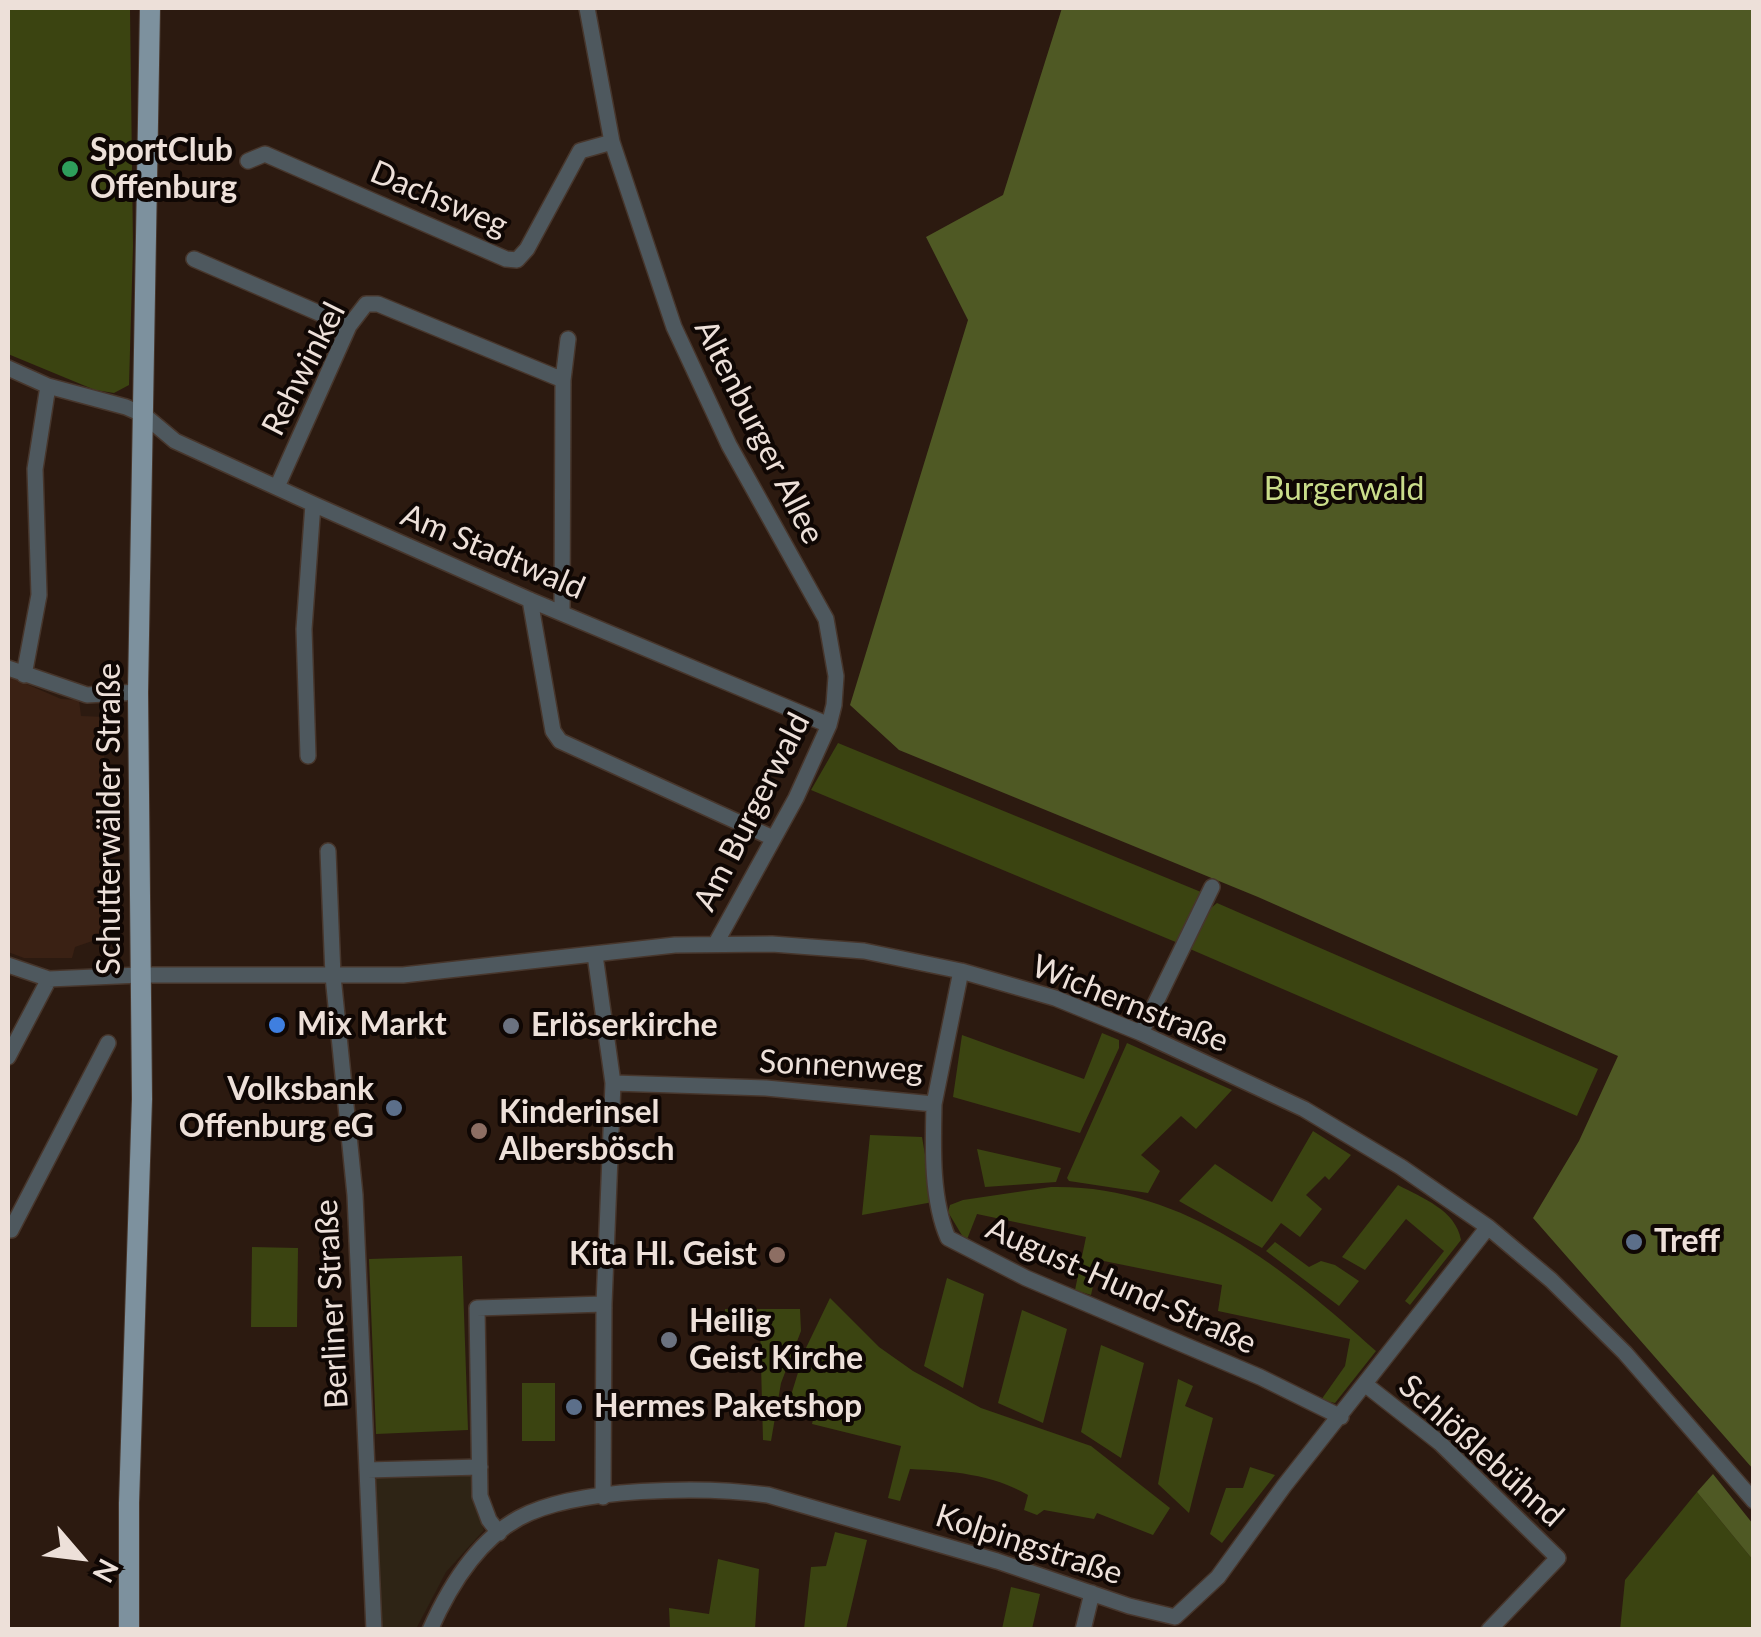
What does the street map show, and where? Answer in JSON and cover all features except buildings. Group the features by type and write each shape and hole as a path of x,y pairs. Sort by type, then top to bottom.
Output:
{"main road":[{"name":"Schutterwälder Straße","path":"129,1630 129,1503 142,1098 138,692 150,8"}],"street":[{"name":"Altenburger Allee","path":"587,8 612,142 674,327 704,396 826,618 836,676 834,705"},
{"name":"Dachsweg","path":"248,160 265,154 517,260 528,249 580,152 612,142"},
{"path":"194,259 350,326"},
{"name":"Rehwinkel","path":"277,487 350,326 366,304 378,304 563,380"},
{"path":"562,612 563,380 568,339"},
{"name":"Am Stadtwald","path":"8,368 48,386 126,407 144,415 175,441 313,504 829,725"},
{"path":"24,676 40,595 35,468 48,386"},
{"path":"308,756 304,629 313,504"},
{"path":"530,600 553,731 560,741 773,838"},
{"path":"8,668 87,695 138,692"},
{"name":"Am Burgerwald","path":"716,943 796,798 834,705"},
{"path":"328,851 333,976"},
{"path":"1140,1033 1212,886"},
{"name":"Wichernstraße","path":"49,980 140,975 438,973 716,943 864,951 961,971 1055,998 1304,1109 1488,1227 1551,1280 1625,1353 1754,1502"},
{"path":"595,955 613,1083 604,1304 603,1497"},
{"path":"8,965 49,980 8,1057"},
{"name":"Sonnenweg","path":"613,1083 778,1089 934,1104 961,971"},
{"name":"Berliner Straße","path":"333,976 355,1196 374,1630"},
{"path":"8,1230 12,1230 108,1043"},
{"name":"August-Hund-Straße","path":"934,1104 936,1175 948,1238 1026,1278 1260,1377 1340,1417"},
{"name":"Kolpingstraße","path":"430,1630 464,1566 518,1518 559,1502 672,1490 768,1495 904,1533 1181,1623 1488,1227"},
{"path":"499,1533 483,1510 477,1308 604,1304"},
{"name":"Schlößlebühnd","path":"1366,1386 1440,1442 1558,1558 1489,1630"},
{"path":"368,1470 480,1467"},
{"path":"1083,1630 1092,1594"}],"shaded area":[{"path":"8,676 61,699 79,700 81,716 105,717 101,938 75,947 72,958 24,958 8,952"},
{"path":"465,1473 472,1477 484,1530 446,1572 416,1629 379,1629 374,1480 378,1476"}],"green space":[{"name":"SportClub Offenburg","path":"8,8 130,8 133,246 129,385 114,393 95,390 8,354"},
{"name":"Burgerwald","path":"1062,8 1753,8 1753,1469 1533,1218 1579,1141 1618,1056 1258,897 899,750 850,705 968,320 926,237 1003,195"},
{"path":"838,743 1201,892 1178,943 811,790"},
{"path":"1217,903 1598,1069 1577,1116 1190,949"},
{"path":"1102,1033 1119,1040 1119,1048 1080,1133 953,1097 962,1035 1084,1079"},
{"path":"1127,1043 1232,1090 1196,1129 1181,1116 1141,1155 1160,1171 1148,1193 1067,1178"},
{"path":"1313,1131 1351,1155 1329,1180 1325,1176 1306,1195 1322,1209 1300,1237 1281,1223 1262,1248 1179,1201 1215,1164 1272,1202"},
{"path":"870,1135 922,1137 933,1202 862,1215"},
{"path":"977,1149 1061,1168 1056,1182 985,1187"},
{"path":"1398,1185 1445,1213 1461,1240 1410,1305 1405,1301 1444,1251 1406,1219 1365,1270 1342,1257"},
{"path":"1051,1187 1099,1190 1144,1200 1187,1216 1267,1262 1376,1351 1335,1403 1321,1400 1345,1366 1350,1339 1218,1311 1222,1285 1099,1260 1091,1295 1075,1290 1086,1237 977,1214 966,1242 948,1212 950,1205 963,1200"},
{"path":"1275,1242 1309,1267 1321,1261 1359,1281 1339,1306 1266,1251"},
{"path":"252,1247 298,1248 297,1327 251,1327"},
{"path":"462,1256 468,1430 376,1434 369,1259"},
{"path":"947,1278 984,1294 963,1388 924,1366"},
{"path":"830,1298 879,1347 913,1371 981,1408 1091,1446 1170,1508 1153,1535 1097,1513 1094,1519 1044,1510 1037,1515 1024,1510 1028,1495 1000,1482 956,1473 910,1469 900,1501 888,1498 901,1446 812,1424 814,1415 788,1405 805,1350"},
{"path":"725,1309 800,1309 801,1331 781,1383 771,1441 763,1440 760,1327 725,1328"},
{"path":"1022,1310 1067,1329 1043,1423 998,1403"},
{"path":"1101,1345 1144,1363 1121,1458 1081,1432"},
{"path":"1178,1379 1193,1386 1185,1406 1213,1418 1189,1513 1158,1484"},
{"path":"522,1383 555,1383 555,1441 522,1441"},
{"path":"1250,1467 1275,1475 1222,1543 1210,1534 1226,1488 1243,1488"},
{"path":"1713,1474 1753,1524 1753,1560 1697,1492"},
{"path":"1697,1492 1753,1560 1753,1629 1620,1630 1625,1580"},
{"path":"835,1532 867,1540 846,1629 804,1629 811,1567 826,1566"},
{"path":"718,1559 759,1569 755,1629 670,1629 669,1608 709,1614"},
{"path":"1011,1587 1040,1594 1032,1629 1002,1629"}],"place":[{"name":"SportClub Offenburg","path":"70,169"},
{"name":"Mix Markt","path":"277,1025"},
{"name":"Erlöserkirche","path":"511,1026"},
{"name":"Volksbank Offenburg eG","path":"394,1108"},
{"name":"Kinderinsel Albersbösch","path":"479,1131"},
{"name":"Treff","path":"1634,1242"},
{"name":"Kita Hl. Geist","path":"777,1255"},
{"name":"Heilig Geist Kirche","path":"669,1340"},
{"name":"Hermes Paketshop","path":"574,1407"}]}
